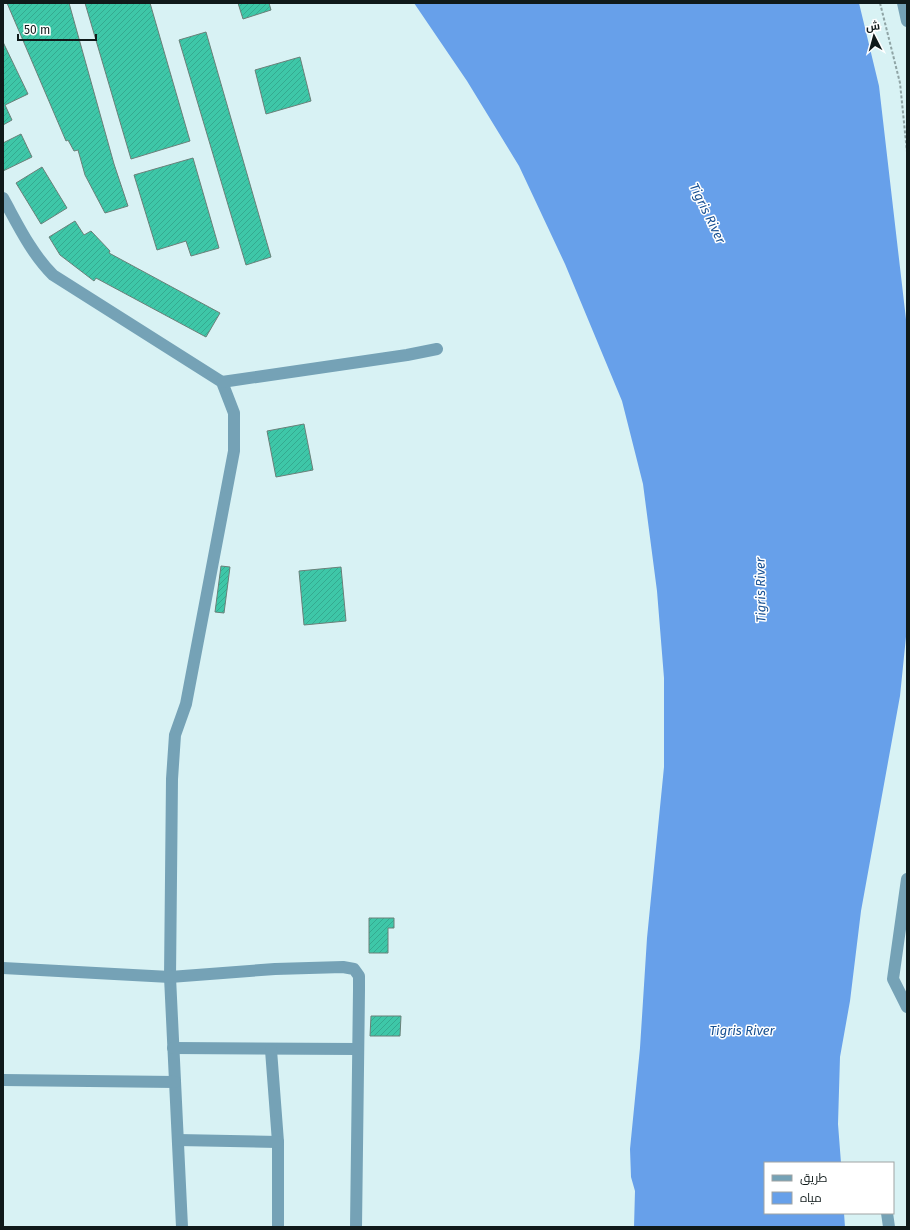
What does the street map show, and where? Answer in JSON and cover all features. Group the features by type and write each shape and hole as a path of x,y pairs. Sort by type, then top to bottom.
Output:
{"street":[{"path":"903,3 907,21"},
{"path":"3,198 30,247 41,263 53,275 222,382 234,413 234,451 186,704 175,735 172,779 170,976 182,1227"},
{"path":"222,382 407,355 436,349"},
{"path":"907,879 893,979 907,1007"},
{"path":"3,968 170,976 275,969 343,967 354,969 359,976 356,1227"},
{"path":"173,1048 271,1050 358,1049"},
{"path":"271,1050 278,1142 278,1227"},
{"path":"3,1080 175,1082"},
{"path":"178,1140 278,1142"},
{"path":"887,1214 889,1227"}],"path":[{"path":"880,3 900,82 907,152"}],"water":[{"name":"Tigris River","path":"414,3 859,3 879,86 907,328 907,627 900,696 861,911 850,1001 840,1057 838,1124 841,1162 764,1162 764,1214 844,1214 845,1227 634,1227 635,1191 631,1177 630,1149 640,1048 647,938 664,767 664,678 657,591 643,484 622,401 565,264 519,166 467,81"}],"building":[{"path":"7,3 69,3 114,164 128,206 105,213 85,175 78,150 74,151 68,140 66,141"},
{"path":"85,3 150,3 190,141 131,159"},
{"path":"238,3 269,3 271,10 243,19"},
{"path":"206,32 271,257 246,265 179,40"},
{"path":"3,42 28,94 5,105 12,120 3,125"},
{"path":"300,57 311,101 266,114 255,70"},
{"path":"21,134 32,157 3,171 3,143"},
{"path":"193,158 219,248 191,256 186,241 157,250 134,175"},
{"path":"42,167 67,208 41,224 16,183"},
{"path":"75,221 84,235 91,231 110,251 109,253 220,313 206,337 96,278 94,281 60,255 49,237"},
{"path":"304,424 313,470 276,477 267,431"},
{"path":"221,566 230,567 224,613 215,612"},
{"path":"341,567 346,621 304,625 299,571"},
{"path":"369,918 394,918 394,928 388,928 388,953 369,953"},
{"path":"371,1016 401,1016 400,1036 370,1036"}]}
